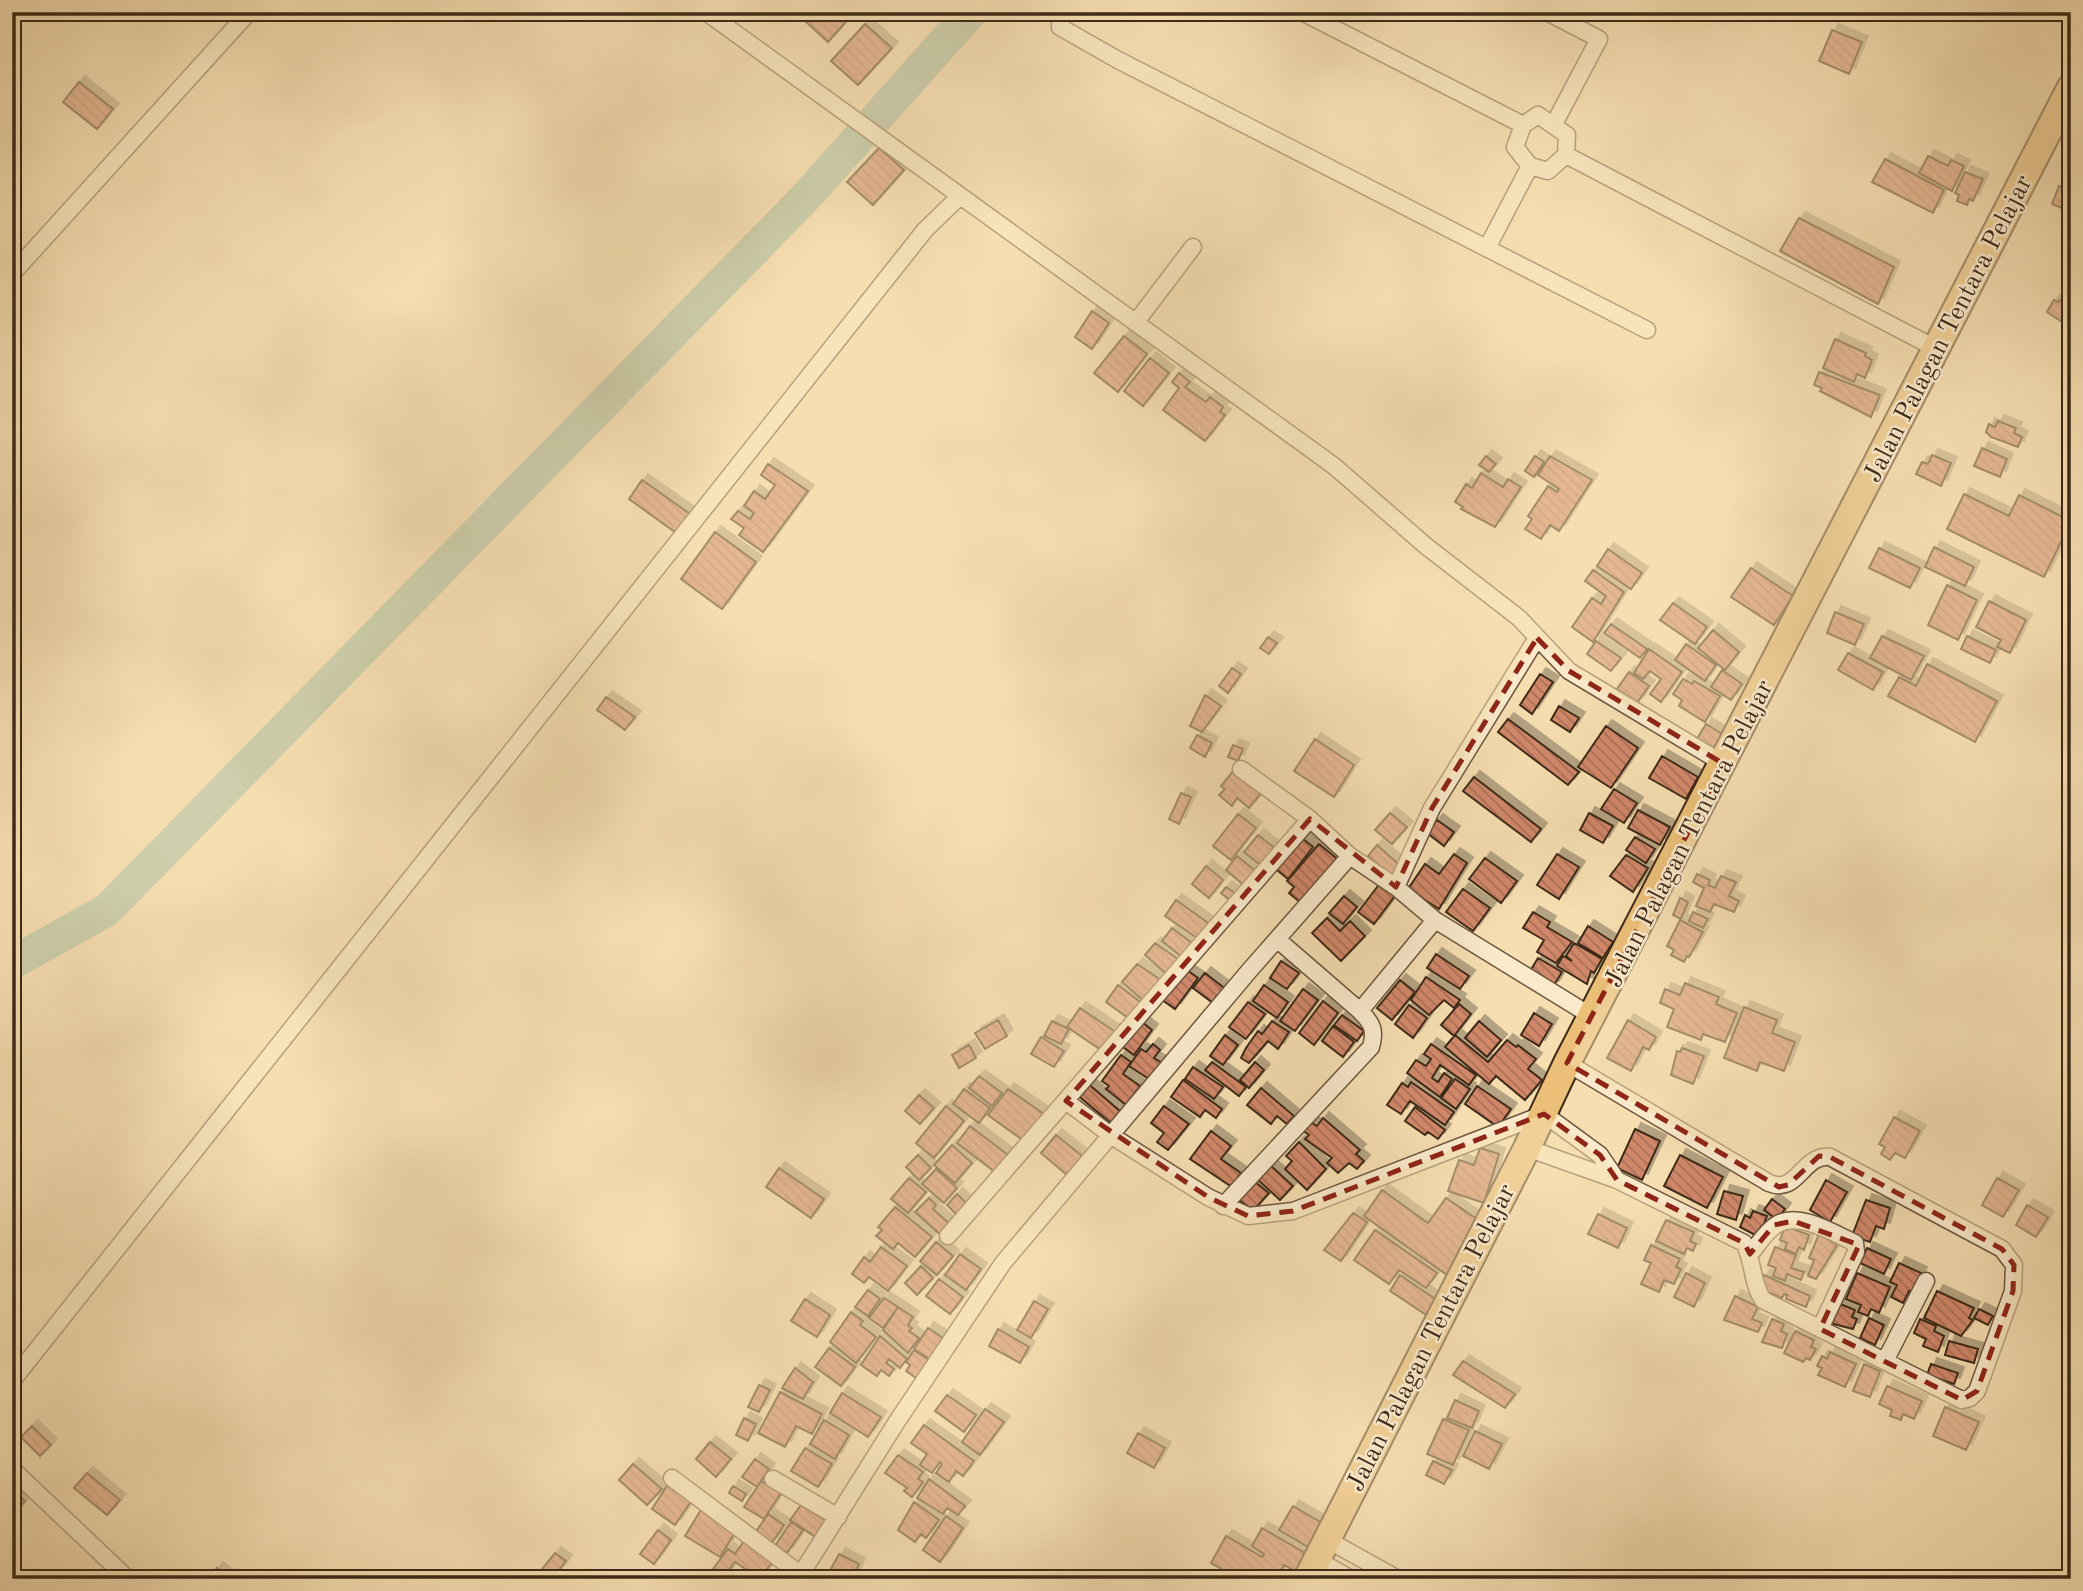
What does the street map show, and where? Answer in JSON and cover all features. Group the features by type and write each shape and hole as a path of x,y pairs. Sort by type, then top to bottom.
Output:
{"main road":[{"name":"Jalan Palagan Tentara Pelajar","path":"1317,1559 1527,1148 1567,1063 1594,1017 2071,87"}],"street":[{"path":"12,274 249,12"},
{"path":"706,12 1334,466 1426,546 1519,618 1569,671 1724,764"},
{"path":"1061,12 1060,27 1118,60 1647,330"},
{"path":"1302,12 1523,125"},
{"path":"1547,12 1599,39 1554,124"},
{"path":"1538,115 1554,124 1567,135 1566,155 1548,171 1530,166 1515,147 1523,125 1538,115"},
{"path":"1566,155 1937,349"},
{"path":"1487,248 1530,166"},
{"path":"12,1381 925,230 960,196"},
{"path":"1136,323 1193,247"},
{"path":"1396,887 1432,808 1537,638"},
{"path":"1241,769 1310,818 1350,856 1396,887 1435,920 1594,1017"},
{"path":"948,1236 1310,818"},
{"path":"672,1478 799,1577 896,1423 1003,1264 1350,856"},
{"path":"1360,1011 1435,920"},
{"path":"1223,1206 1371,1047 1375,1034 1371,1022 1360,1011 1278,940"},
{"path":"1527,1148 1617,1180 1744,1242 1750,1254 1755,1288 1763,1300 1962,1400 1970,1398 1977,1391 2012,1291 2014,1265 2002,1249 1830,1157 1819,1156 1812,1160 1788,1185 1779,1187 1769,1183 1567,1063"},
{"path":"1066,1101 1112,1136 1223,1206 1248,1216 1293,1210 1544,1114 1600,1155 1617,1180"},
{"path":"1750,1254 1774,1225 1781,1222 1813,1224 1855,1243 1856,1252 1820,1329"},
{"path":"1885,1361 1926,1281"},
{"path":"12,1469 128,1579"},
{"path":"773,1479 838,1517"},
{"path":"1317,1559 1351,1579"},
{"path":"1317,1559 1398,1579"}],"highlighted area":[{"path":"1537,638 1569,671 1724,764 1567,1063 1779,1187 1788,1185 1819,1156 1830,1157 2002,1249 2014,1265 2013,1291 1977,1391 1962,1400 1820,1329 1859,1245 1793,1221 1774,1225 1750,1254 1744,1243 1617,1180 1600,1155 1544,1114 1293,1211 1248,1216 1208,1197 1066,1101 1310,819 1396,887 1432,808"}],"building":[{"path":"814,12 844,12 850,17 828,42 806,22"},
{"path":"865,24 892,48 858,85 831,61"},
{"path":"1832,30 1862,42 1849,74 1819,61"},
{"path":"79,82 113,109 97,129 63,102"},
{"path":"879,148 904,170 873,205 847,182"},
{"path":"1928,156 1948,166 1951,160 1964,166 1952,191 1919,173"},
{"path":"1885,159 1944,190 1933,213 1872,182"},
{"path":"1965,172 1983,179 1973,201 1969,199 1967,205 1957,201 1959,195 1955,193"},
{"path":"2059,186 2071,191 2071,212 2052,204"},
{"path":"1799,218 1894,267 1878,304 1780,251"},
{"path":"2062,298 2071,303 2071,328 2047,312 2054,300 2059,302"},
{"path":"1092,311 1109,323 1092,349 1075,337"},
{"path":"1124,336 1147,354 1118,392 1094,373"},
{"path":"1835,339 1866,353 1865,356 1872,360 1865,378 1857,374 1854,382 1823,368"},
{"path":"1150,358 1169,373 1143,406 1124,391"},
{"path":"1819,372 1880,395 1871,417 1820,391 1822,388 1814,385"},
{"path":"1179,373 1190,382 1185,387 1206,402 1210,397 1223,407 1220,412 1225,415 1205,441 1163,410 1179,388 1172,382"},
{"path":"1998,421 2016,428 2014,433 2022,437 2018,447 1991,437 1986,432 1989,424 1995,427"},
{"path":"1982,448 2007,459 2000,477 1974,466"},
{"path":"1932,455 1951,463 1941,486 1916,474 1922,462 1928,464"},
{"path":"1486,456 1496,464 1489,472 1479,465"},
{"path":"1535,456 1544,462 1534,477 1525,471"},
{"path":"1550,456 1592,480 1559,531 1550,525 1541,539 1525,529 1532,519 1528,516 1548,486 1557,492 1559,489 1538,475"},
{"path":"768,464 808,491 763,552 739,535 744,528 731,519 738,511 750,519 754,513 744,506 754,491 765,499 775,485 761,475"},
{"path":"1481,473 1503,487 1508,479 1521,487 1495,527 1461,509 1463,507 1455,502 1466,484 1472,488"},
{"path":"642,480 693,516 679,535 629,499"},
{"path":"1964,494 2009,516 2019,495 2071,521 2044,577 1947,529"},
{"path":"715,532 756,562 722,609 681,579"},
{"path":"1934,547 1974,567 1965,586 1925,567"},
{"path":"1879,548 1920,568 1910,588 1869,568"},
{"path":"1608,549 1642,573 1631,589 1597,566"},
{"path":"1751,568 1793,596 1774,625 1731,597"},
{"path":"1593,570 1624,592 1593,642 1572,627 1592,598 1601,604 1606,596 1585,581"},
{"path":"1947,585 1977,600 1958,640 1928,625"},
{"path":"1989,601 2026,620 2010,653 1997,647 2001,640 1976,627"},
{"path":"1673,603 1707,627 1695,644 1660,620"},
{"path":"1835,612 1864,624 1855,645 1827,633"},
{"path":"1611,624 1647,649 1640,658 1604,633"},
{"path":"1713,630 1739,652 1725,670 1698,648"},
{"path":"1882,636 1924,656 1911,680 1870,658"},
{"path":"1967,636 1996,650 1990,663 1961,649"},
{"path":"1268,637 1277,643 1269,654 1260,648"},
{"path":"1596,641 1621,658 1611,671 1587,654"},
{"path":"1686,644 1716,665 1705,681 1675,660"},
{"path":"1649,649 1682,672 1661,702 1650,694 1661,679 1650,671 1643,679 1634,673"},
{"path":"1848,653 1883,672 1873,690 1838,670"},
{"path":"1927,664 1997,701 1975,742 1888,696 1899,677 1916,686"},
{"path":"1232,668 1241,674 1228,693 1219,686"},
{"path":"1722,670 1742,684 1731,700 1711,687"},
{"path":"1629,672 1649,686 1637,703 1617,689"},
{"path":"1540,674 1553,682 1532,714 1520,705"},
{"path":"1683,679 1692,684 1694,681 1720,696 1705,722 1679,706 1682,700 1673,694"},
{"path":"1205,695 1221,706 1202,732 1190,726"},
{"path":"606,697 635,717 625,730 597,710"},
{"path":"1559,706 1579,718 1570,732 1551,720"},
{"path":"1508,719 1579,772 1568,785 1498,732"},
{"path":"1706,724 1724,735 1712,755 1694,744"},
{"path":"1606,726 1638,748 1611,788 1578,767"},
{"path":"1197,735 1212,743 1205,757 1190,748"},
{"path":"1315,739 1354,765 1334,797 1294,771"},
{"path":"1233,745 1243,749 1238,761 1228,757"},
{"path":"1662,756 1698,777 1686,799 1649,778"},
{"path":"1234,770 1262,792 1249,808 1237,798 1232,806 1219,795 1225,789 1221,786"},
{"path":"1474,777 1541,829 1531,842 1463,791"},
{"path":"1614,789 1637,803 1624,823 1601,809"},
{"path":"1181,793 1191,797 1179,824 1169,819"},
{"path":"1638,810 1670,827 1660,845 1628,828"},
{"path":"1390,813 1407,827 1392,844 1375,830"},
{"path":"1589,813 1613,826 1603,843 1580,830"},
{"path":"1238,814 1256,828 1231,860 1213,846"},
{"path":"1437,820 1454,832 1444,846 1427,833"},
{"path":"1297,834 1313,847 1288,879 1272,866"},
{"path":"1258,835 1277,850 1263,867 1244,852"},
{"path":"1635,837 1655,849 1646,863 1626,850"},
{"path":"1319,844 1341,862 1301,903 1289,893 1294,887 1287,881"},
{"path":"1377,845 1404,869 1395,879 1368,856"},
{"path":"1454,854 1467,863 1439,909 1408,889 1425,864 1439,874"},
{"path":"1557,854 1579,867 1559,899 1537,885"},
{"path":"1626,855 1648,868 1633,892 1610,876"},
{"path":"1237,856 1258,873 1247,888 1226,870"},
{"path":"1485,858 1517,881 1501,903 1469,879"},
{"path":"1206,866 1223,880 1209,898 1192,884"},
{"path":"1697,874 1710,880 1708,885 1715,888 1721,876 1736,882 1729,896 1739,901 1734,912 1714,904 1710,912 1696,906 1704,888 1693,882"},
{"path":"1381,882 1397,893 1374,924 1358,912"},
{"path":"1226,887 1238,895 1232,902 1221,893"},
{"path":"1463,889 1490,908 1473,931 1446,912"},
{"path":"1344,896 1357,907 1343,924 1329,913"},
{"path":"1680,898 1688,902 1681,919 1673,915"},
{"path":"1176,900 1211,925 1200,940 1165,916"},
{"path":"1533,912 1550,922 1547,927 1572,942 1556,963 1537,952 1544,940 1523,928"},
{"path":"1693,912 1708,919 1703,928 1689,921"},
{"path":"1327,918 1340,931 1350,921 1365,936 1341,961 1312,933"},
{"path":"1680,920 1703,932 1684,962 1671,955 1674,950 1667,946"},
{"path":"1588,926 1613,942 1603,958 1578,943"},
{"path":"1172,928 1196,946 1186,960 1162,941"},
{"path":"1155,943 1182,962 1170,977 1145,955"},
{"path":"1574,943 1602,959 1594,973 1591,971 1587,984 1557,966 1563,956 1572,961 1566,956"},
{"path":"1436,954 1469,976 1460,989 1427,968"},
{"path":"1538,958 1562,972 1553,987 1529,973"},
{"path":"1281,961 1299,973 1287,989 1270,978"},
{"path":"1137,964 1161,980 1145,1002 1122,982"},
{"path":"1184,968 1198,978 1175,1009 1161,999"},
{"path":"1205,973 1228,991 1217,1006 1193,988"},
{"path":"1426,977 1460,1000 1454,1008 1444,1000 1429,1015 1411,1000"},
{"path":"1400,980 1415,992 1392,1020 1377,1008"},
{"path":"1685,983 1719,997 1716,1004 1737,1013 1725,1042 1703,1034 1701,1040 1667,1027 1674,1009 1660,1003 1665,989 1680,995"},
{"path":"1118,985 1143,1004 1131,1020 1106,1002"},
{"path":"1264,985 1288,1002 1277,1018 1253,1001"},
{"path":"1303,989 1318,1000 1295,1031 1280,1021"},
{"path":"1323,1001 1338,1013 1314,1045 1299,1033"},
{"path":"1248,1002 1265,1014 1246,1039 1229,1027"},
{"path":"1459,1004 1471,1014 1454,1036 1441,1025"},
{"path":"1409,1005 1427,1018 1413,1038 1395,1024"},
{"path":"1744,1007 1777,1020 1772,1033 1795,1042 1784,1071 1760,1062 1757,1071 1724,1058"},
{"path":"1080,1008 1117,1033 1104,1052 1067,1027"},
{"path":"1534,1013 1552,1024 1539,1046 1521,1035"},
{"path":"1342,1015 1364,1031 1357,1041 1334,1025"},
{"path":"998,1020 1007,1036 985,1049 975,1033"},
{"path":"1628,1020 1656,1037 1649,1050 1643,1047 1631,1071 1607,1058"},
{"path":"1052,1021 1069,1029 1061,1044 1044,1036"},
{"path":"1272,1021 1289,1032 1278,1049 1268,1041 1249,1063 1241,1058 1258,1031 1262,1034"},
{"path":"1479,1021 1501,1040 1487,1057 1465,1038"},
{"path":"1142,1022 1152,1030 1134,1055 1123,1047"},
{"path":"1333,1026 1354,1042 1343,1057 1322,1041"},
{"path":"1225,1035 1238,1045 1223,1065 1210,1056"},
{"path":"1455,1035 1488,1062 1507,1040 1516,1047 1518,1045 1536,1059 1528,1069 1542,1080 1525,1100 1496,1076 1489,1084 1445,1047"},
{"path":"1041,1037 1064,1051 1054,1067 1031,1054"},
{"path":"1153,1044 1160,1050 1154,1058 1164,1064 1152,1081 1129,1066 1141,1049 1146,1052"},
{"path":"1431,1044 1476,1075 1469,1085 1440,1065 1432,1078 1438,1082 1444,1073 1452,1079 1440,1097 1407,1073 1416,1060 1426,1066 1431,1059 1424,1054"},
{"path":"969,1045 976,1058 959,1068 952,1055"},
{"path":"1682,1048 1704,1056 1693,1084 1671,1075 1677,1051 1680,1052"},
{"path":"1121,1055 1131,1062 1123,1074 1140,1086 1126,1105 1106,1089 1109,1086 1102,1081"},
{"path":"1212,1062 1246,1087 1239,1096 1205,1070"},
{"path":"1255,1062 1264,1070 1249,1088 1240,1080"},
{"path":"1193,1067 1223,1087 1214,1099 1185,1079"},
{"path":"979,1076 1002,1093 992,1106 969,1088"},
{"path":"1455,1079 1470,1089 1456,1109 1441,1098"},
{"path":"1183,1080 1222,1109 1216,1118 1205,1110 1200,1117 1171,1097"},
{"path":"1085,1081 1121,1112 1112,1124 1075,1093"},
{"path":"1411,1082 1454,1112 1445,1125 1410,1101 1401,1114 1387,1105 1402,1083 1408,1087"},
{"path":"1477,1086 1511,1109 1498,1127 1465,1104"},
{"path":"1261,1088 1294,1116 1287,1124 1277,1116 1271,1124 1247,1105"},
{"path":"964,1089 990,1108 979,1123 953,1104"},
{"path":"1008,1089 1044,1114 1024,1141 988,1115"},
{"path":"919,1095 934,1108 920,1124 905,1111"},
{"path":"946,1106 964,1121 934,1158 916,1143"},
{"path":"1164,1106 1189,1124 1168,1150 1157,1142 1164,1133 1151,1123"},
{"path":"1415,1107 1445,1130 1438,1139 1428,1132 1425,1135 1405,1121"},
{"path":"1894,1117 1920,1131 1905,1158 1895,1153 1890,1160 1881,1154 1885,1147 1879,1144"},
{"path":"1323,1118 1360,1150 1356,1154 1364,1161 1357,1169 1349,1163 1338,1173 1327,1163 1332,1158 1305,1139 1309,1135 1302,1130 1309,1121 1317,1126"},
{"path":"970,1126 1012,1158 999,1175 957,1143"},
{"path":"1635,1129 1660,1141 1642,1180 1617,1168"},
{"path":"1211,1131 1231,1146 1221,1159 1241,1173 1232,1187 1190,1159"},
{"path":"1056,1135 1082,1156 1067,1175 1041,1153"},
{"path":"1299,1142 1326,1169 1307,1190 1285,1169 1292,1161 1286,1156"},
{"path":"952,1145 972,1163 955,1183 934,1165"},
{"path":"1480,1148 1499,1154 1484,1203 1448,1191 1459,1160 1474,1165"},
{"path":"918,1155 931,1168 919,1180 906,1167"},
{"path":"1680,1155 1723,1177 1707,1208 1664,1186"},
{"path":"1269,1164 1293,1186 1280,1200 1256,1178"},
{"path":"779,1168 824,1199 811,1218 766,1187"},
{"path":"936,1169 957,1188 944,1203 922,1184"},
{"path":"909,1178 926,1192 908,1213 891,1199"},
{"path":"1997,1178 2019,1190 2003,1217 1982,1205"},
{"path":"1826,1180 1847,1192 1830,1222 1810,1210"},
{"path":"1254,1181 1269,1193 1253,1211 1238,1199"},
{"path":"1382,1190 1428,1223 1446,1198 1484,1224 1447,1275 1364,1216"},
{"path":"1724,1191 1743,1196 1736,1220 1717,1214"},
{"path":"957,1194 969,1206 959,1217 947,1205"},
{"path":"929,1198 936,1205 933,1209 953,1227 943,1237 915,1212"},
{"path":"1772,1199 1785,1209 1777,1220 1764,1210"},
{"path":"1866,1200 1890,1208 1884,1229 1876,1226 1870,1242 1852,1236"},
{"path":"2027,1205 2048,1217 2036,1237 2016,1225"},
{"path":"895,1207 932,1237 915,1257 898,1243 893,1249 876,1236 882,1230 878,1227"},
{"path":"1753,1211 1767,1216 1759,1237 1740,1227 1745,1215 1750,1218"},
{"path":"1353,1213 1367,1222 1341,1261 1324,1250"},
{"path":"1598,1214 1627,1228 1618,1248 1588,1234"},
{"path":"1666,1220 1694,1232 1690,1241 1696,1244 1693,1251 1687,1248 1684,1254 1656,1241"},
{"path":"1785,1226 1809,1235 1804,1250 1799,1247 1796,1254 1785,1249 1787,1243 1780,1240"},
{"path":"1375,1230 1437,1273 1426,1288 1399,1270 1389,1284 1354,1260"},
{"path":"1819,1234 1837,1245 1816,1279 1808,1276 1814,1260 1809,1258"},
{"path":"936,1242 953,1256 937,1275 920,1261"},
{"path":"1651,1245 1680,1259 1676,1267 1681,1269 1674,1284 1664,1280 1659,1292 1641,1284 1651,1263 1644,1260"},
{"path":"881,1247 907,1266 888,1291 869,1277 864,1283 852,1274 864,1257 870,1262"},
{"path":"1775,1247 1796,1255 1791,1268 1804,1272 1801,1280 1787,1274 1785,1281 1773,1276 1776,1268 1768,1265"},
{"path":"1867,1248 1891,1259 1884,1274 1860,1263"},
{"path":"960,1254 981,1269 966,1290 945,1275"},
{"path":"1899,1263 1921,1273 1903,1303 1891,1297 1897,1285 1890,1282"},
{"path":"921,1266 933,1278 917,1295 905,1283"},
{"path":"1686,1273 1705,1283 1694,1307 1674,1297"},
{"path":"1857,1273 1890,1287 1879,1313 1871,1309 1868,1316 1858,1312 1861,1305 1846,1299"},
{"path":"1400,1275 1441,1303 1431,1318 1390,1291"},
{"path":"1764,1275 1810,1296 1806,1307 1786,1299 1787,1295 1784,1294 1782,1298 1763,1290 1760,1284"},
{"path":"939,1279 963,1297 950,1314 926,1296"},
{"path":"868,1290 880,1299 868,1316 855,1307"},
{"path":"1937,1291 1974,1308 1969,1318 1973,1320 1961,1336 1924,1318"},
{"path":"1735,1296 1758,1307 1752,1319 1762,1323 1758,1332 1724,1320"},
{"path":"884,1298 898,1307 883,1328 869,1318"},
{"path":"805,1299 830,1315 817,1337 791,1321"},
{"path":"1034,1301 1048,1309 1031,1338 1017,1330"},
{"path":"1838,1303 1855,1310 1852,1317 1857,1319 1853,1329 1830,1323"},
{"path":"898,1307 913,1317 908,1325 912,1328 909,1331 919,1338 908,1353 883,1330"},
{"path":"1979,1309 1993,1316 1988,1325 1974,1318"},
{"path":"851,1312 863,1321 860,1325 876,1337 856,1363 830,1342"},
{"path":"1869,1318 1884,1325 1875,1345 1860,1338"},
{"path":"1772,1319 1784,1324 1781,1331 1787,1334 1782,1348 1762,1342"},
{"path":"1920,1319 1936,1326 1934,1331 1944,1336 1938,1352 1923,1346 1926,1339 1914,1333"},
{"path":"928,1328 945,1339 931,1360 914,1349"},
{"path":"998,1329 1029,1347 1020,1363 989,1346"},
{"path":"1795,1331 1814,1340 1811,1347 1816,1349 1810,1360 1806,1358 1803,1362 1784,1353"},
{"path":"880,1336 907,1359 900,1368 889,1359 886,1363 894,1369 889,1376 881,1370 877,1376 861,1365"},
{"path":"1949,1341 1978,1349 1974,1363 1945,1355"},
{"path":"829,1348 855,1367 841,1386 815,1367"},
{"path":"914,1350 933,1363 919,1380 906,1371 910,1365 906,1362"},
{"path":"1830,1352 1856,1364 1845,1387 1818,1375 1822,1368 1817,1366 1822,1356 1827,1359"},
{"path":"1463,1361 1515,1394 1505,1408 1453,1375"},
{"path":"1864,1364 1880,1371 1870,1397 1853,1391"},
{"path":"1931,1364 1958,1373 1954,1384 1927,1375"},
{"path":"795,1368 813,1382 803,1399 782,1388"},
{"path":"759,1385 770,1390 759,1412 748,1407"},
{"path":"1887,1386 1922,1401 1914,1419 1903,1414 1901,1420 1890,1416 1892,1410 1879,1404"},
{"path":"780,1392 822,1414 812,1434 796,1426 785,1447 758,1433"},
{"path":"842,1393 881,1417 868,1437 830,1413"},
{"path":"947,1395 976,1415 964,1432 935,1411"},
{"path":"1455,1400 1479,1411 1472,1428 1447,1418"},
{"path":"1945,1407 1979,1422 1966,1450 1933,1436"},
{"path":"985,1409 1004,1422 980,1455 962,1442"},
{"path":"744,1418 756,1424 748,1441 736,1435"},
{"path":"1443,1419 1469,1430 1453,1465 1427,1454"},
{"path":"824,1420 849,1435 835,1459 810,1444"},
{"path":"924,1425 974,1461 963,1476 956,1471 949,1482 936,1473 942,1464 940,1462 932,1473 920,1465 927,1454 911,1443"},
{"path":"32,1426 51,1445 40,1456 21,1437"},
{"path":"1475,1431 1502,1444 1489,1469 1463,1456"},
{"path":"1138,1433 1165,1448 1154,1468 1127,1453"},
{"path":"710,1442 731,1459 716,1477 696,1459"},
{"path":"805,1448 832,1464 818,1487 791,1471"},
{"path":"898,1455 923,1472 918,1479 923,1482 912,1497 904,1491 907,1488 885,1473"},
{"path":"755,1459 769,1469 757,1487 742,1477"},
{"path":"1433,1461 1452,1470 1444,1484 1426,1475"},
{"path":"633,1464 662,1489 647,1505 619,1480"},
{"path":"87,1473 120,1500 107,1515 74,1488"},
{"path":"929,1479 965,1506 958,1515 947,1508 943,1514 917,1498"},
{"path":"670,1481 694,1497 675,1525 652,1509"},
{"path":"761,1481 781,1493 764,1519 744,1507"},
{"path":"733,1486 746,1494 742,1501 729,1493"},
{"path":"12,1491 25,1501 12,1517"},
{"path":"914,1502 939,1520 926,1538 921,1534 915,1542 898,1530"},
{"path":"801,1505 828,1522 817,1538 790,1520"},
{"path":"1293,1506 1327,1526 1313,1550 1279,1530"},
{"path":"702,1508 737,1529 720,1557 685,1536"},
{"path":"768,1514 784,1525 771,1544 755,1533"},
{"path":"946,1516 963,1528 940,1562 923,1550"},
{"path":"791,1522 803,1530 787,1553 775,1546"},
{"path":"1262,1528 1312,1557 1302,1575 1284,1565 1276,1579 1239,1579 1211,1563 1226,1536 1262,1557 1264,1554 1252,1546"},
{"path":"658,1530 671,1540 654,1564 640,1554"},
{"path":"744,1541 773,1561 760,1579 735,1562 724,1577 713,1569 728,1549 735,1554"},
{"path":"555,1553 566,1561 552,1579 545,1579 538,1574"},
{"path":"839,1554 859,1564 852,1579 838,1579 828,1574"},
{"path":"217,1568 229,1577 228,1579 209,1579"}],"waterway":[{"path":"12,963 107,910 804,199 971,12"}]}
